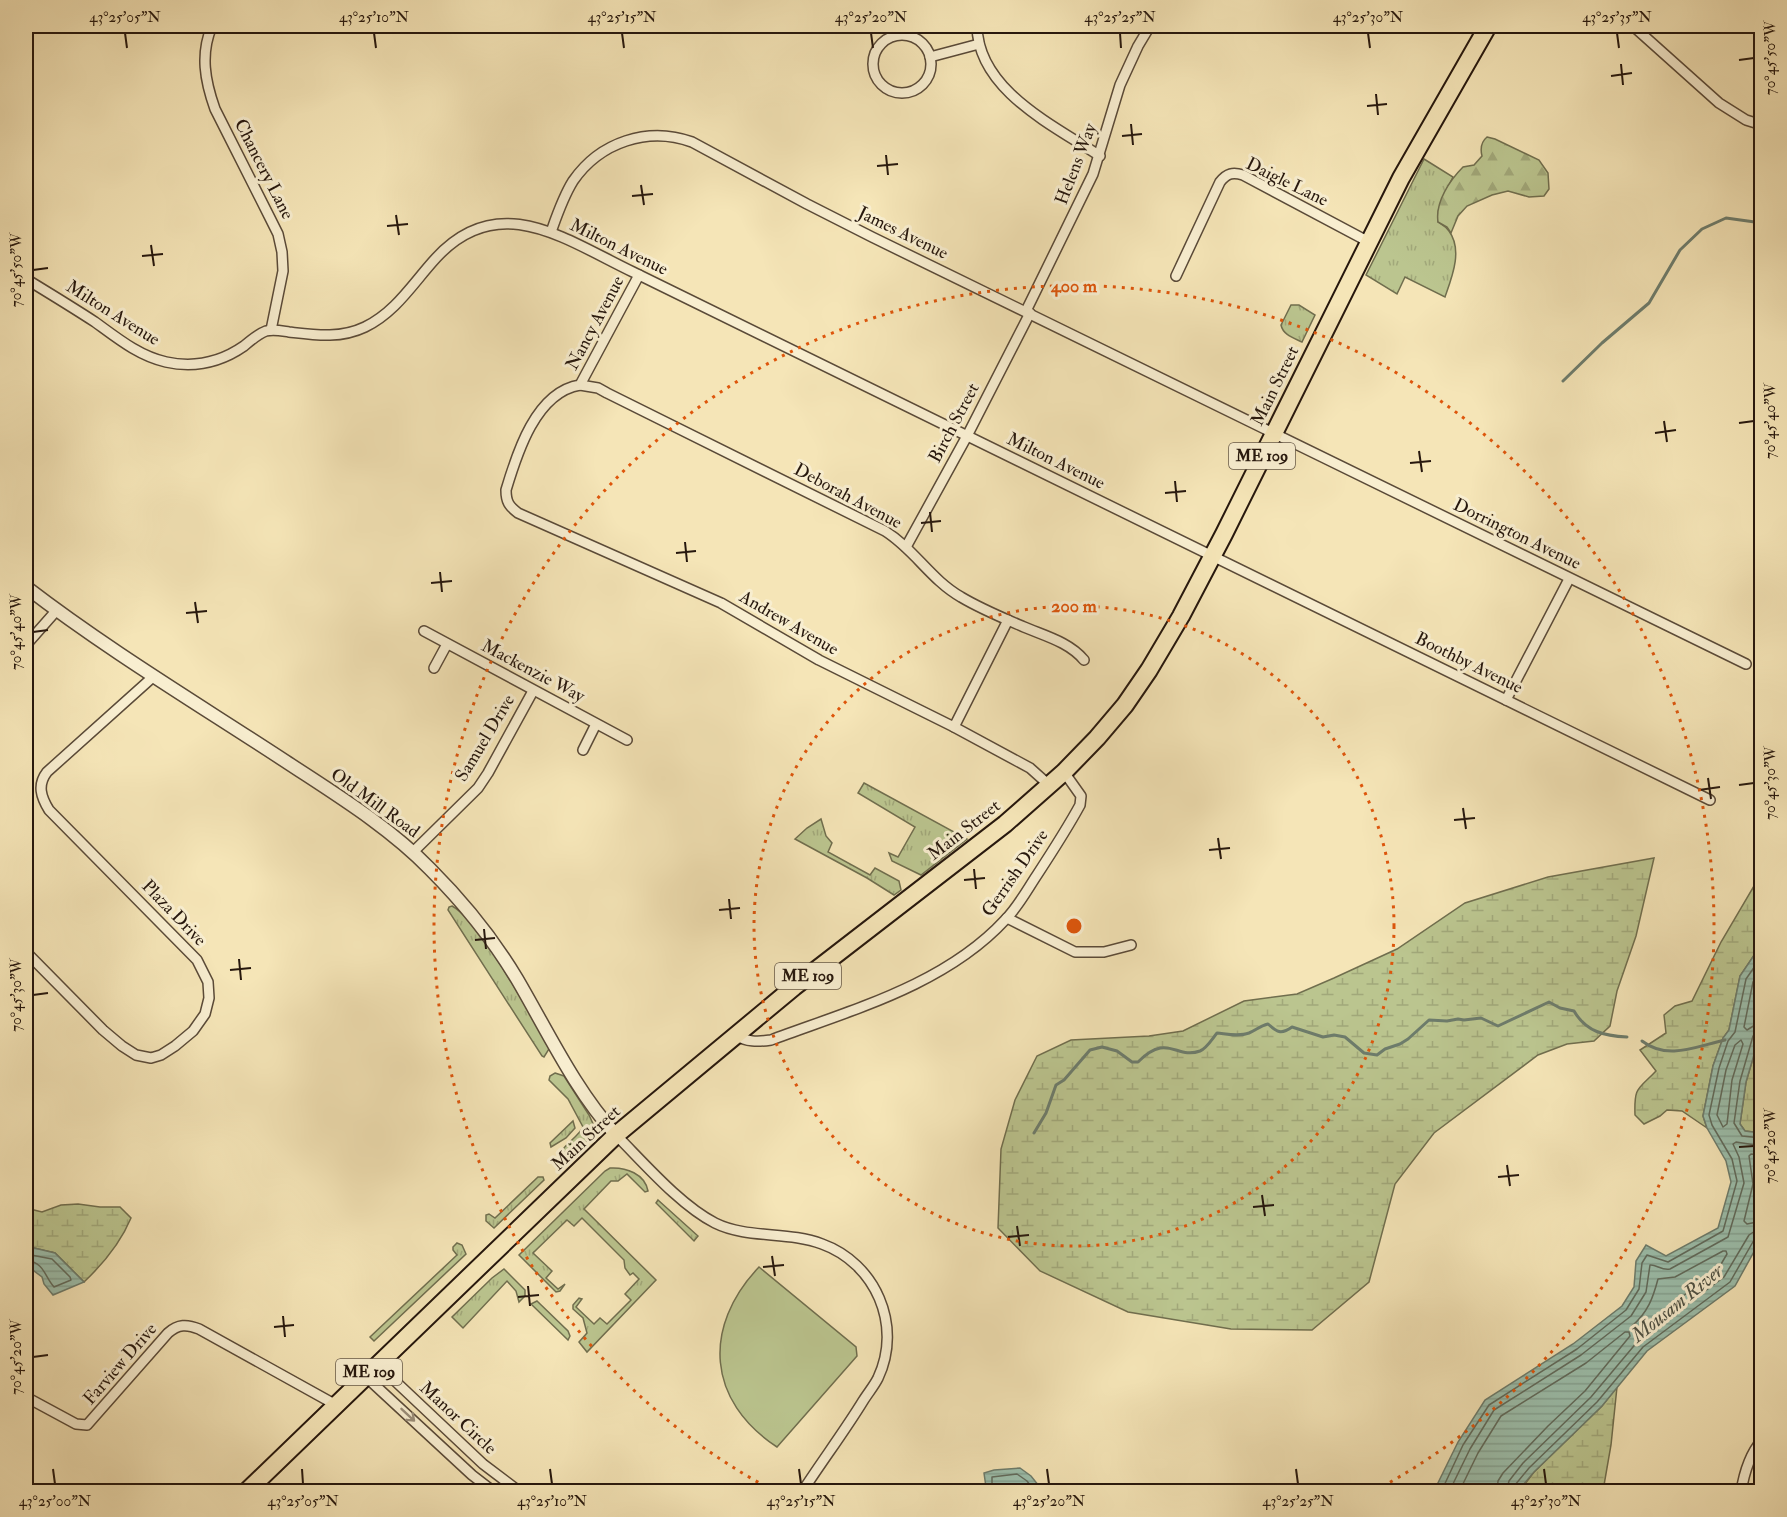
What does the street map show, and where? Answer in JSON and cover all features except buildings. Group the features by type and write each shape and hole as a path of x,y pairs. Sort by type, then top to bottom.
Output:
{"highway":[{"name":"Main Street","path":"246,1491 616,1135 802,980 1005,824 1064,772 1097,738 1131,696 1170,634 1213,556 1401,178 1488,26"}],"street":[{"name":"Chancery Lane","path":"212,26 206,45 204,65 209,93 278,234 282,252 283,271 271,330"},
{"path":"976,26 979,44 987,64 1007,91 1035,113 1100,156"},
{"name":"Helens Way","path":"1028,312 1093,174 1120,85 1150,26"},
{"path":"1633,26 1719,103 1746,120 1761,125"},
{"path":"899,36 915,38 924,46 930,57 931,68 926,80 917,89 906,93 894,92 882,85 873,65 880,46 888,39 899,36"},
{"path":"930,57 979,44"},
{"name":"James Avenue","path":"551,232 573,182 599,155 617,144 634,138 653,135 674,136 692,142 807,204 1274,432"},
{"name":"Daigle Lane","path":"1176,276 1220,182 1233,173 1243,175 1369,242"},
{"name":"Milton Avenue","path":"26,279 137,351 167,362 191,364 228,356 263,332 271,330 333,336 368,326 385,315 450,245 485,225 519,224 551,232 639,274 1213,556"},
{"name":"Nancy Avenue","path":"507,501 506,490 509,480 531,424 539,412 556,396 568,388 580,385 639,274"},
{"name":"Birch Street","path":"906,547 967,436 1028,312"},
{"name":"Deborah Avenue","path":"580,385 598,388 885,531 906,547 926,570 952,591 1008,620 1072,647 1084,660"},
{"name":"Dorrington Avenue","path":"1274,432 1569,579 1746,663"},
{"name":"Andrew Avenue","path":"507,501 519,513 721,603 819,660 954,727 1030,768 1049,785"},
{"name":"Boothby Avenue","path":"1213,556 1710,800"},
{"path":"1506,700 1569,579"},
{"name":"Old Mill Road","path":"26,587 56,611 367,816 412,852 446,886 495,946 562,1058 616,1135"},
{"path":"26,645 56,611"},
{"path":"954,727 1008,620"},
{"name":"Mackenzie Way","path":"424,631 627,740"},
{"path":"434,668 447,644"},
{"name":"Plaza Drive","path":"26,952 103,1030 135,1055 151,1058 167,1052 193,1031 205,1014 209,998 208,982 197,960 49,810 40,789 47,772 154,676"},
{"name":"Samuel Drive","path":"412,852 478,788 533,691"},
{"path":"583,750 596,724"},
{"name":"Gerrish Drive","path":"735,1035 746,1041 771,1040 920,982 953,964 980,944 1007,918 1052,852 1080,805 1081,796 1064,772"},
{"path":"1007,918 1075,952 1104,952 1131,945"},
{"path":"616,1135 683,1200 707,1218 729,1229 797,1237 824,1245 848,1256 873,1284 886,1322 886,1345 882,1366 877,1379 855,1414 802,1491"},
{"name":"Farview Drive","path":"26,1397 76,1424 87,1425 168,1333 176,1327 188,1325 336,1405"},
{"name":"Manor Circle","path":"371,1370 472,1475 494,1491"},
{"name":"Manor Circle","path":"371,1370 483,1464 520,1491"},
{"path":"1741,1491 1750,1457 1761,1440"}],"green space":[{"path":"1487,137 1539,160 1548,173 1549,189 1544,196 1529,197 1508,191 1467,206 1458,216 1451,233 1447,227 1438,222 1441,199 1453,178 1463,167 1474,165 1482,156 1483,141"},
{"path":"1424,159 1453,177 1442,199 1438,216 1438,222 1448,229 1453,238 1456,255 1445,297 1405,277 1397,294 1366,275"},
{"path":"1291,305 1299,305 1315,315 1302,342 1286,334 1281,325"},
{"path":"864,783 967,839 921,875 892,861 889,853 898,857 915,827 858,793"},
{"path":"821,819 826,836 832,843 828,852 870,875 875,868 899,881 901,890 894,895 795,839"},
{"path":"1654,858 1636,936 1617,991 1610,1026 1594,1041 1567,1044 1538,1055 1434,1133 1395,1184 1369,1282 1312,1330 1231,1329 1128,1312 1040,1271 998,1228 1001,1149 1015,1100 1037,1056 1071,1040 1149,1036 1183,1031 1244,1001 1297,994 1334,978 1397,949 1465,903 1548,877"},
{"path":"1761,874 1761,945 1740,976 1729,1030 1723,1038 1713,1066 1703,1116 1707,1128 1682,1111 1667,1110 1644,1124 1635,1115 1636,1093 1656,1071 1640,1050 1666,1033 1664,1015 1675,1006 1692,1001 1721,942"},
{"path":"452,906 463,914 489,947 516,990 547,1042 549,1049 544,1057 448,910"},
{"path":"1761,1031 1761,1133 1745,1131 1740,1124 1746,1082"},
{"path":"555,1073 564,1076 595,1128 591,1130 588,1140 561,1164 563,1149 583,1127 568,1099 549,1080 550,1076"},
{"path":"573,1121 575,1128 566,1138 551,1147 550,1143"},
{"path":"610,1168 628,1170 639,1176 648,1191 645,1192 627,1174 618,1181 611,1181 584,1209 656,1280 587,1352 579,1342 587,1333 583,1318 573,1309 573,1305 579,1298 582,1299 576,1307 594,1324 600,1318 607,1324 631,1300 625,1294 639,1279 633,1273 630,1275 625,1268 624,1260 582,1218 574,1226 567,1220 533,1253 552,1271 546,1278 558,1289 565,1284 560,1291 556,1292 519,1255"},
{"path":"538,1177 543,1177 544,1180 494,1228 486,1221 486,1215 489,1214 495,1218"},
{"path":"658,1200 698,1236 694,1241 656,1203"},
{"path":"61,1205 120,1207 131,1218 111,1252 84,1282 55,1253 26,1248 26,1208 42,1212"},
{"path":"457,1243 462,1245 466,1254 374,1341 370,1337 457,1255 453,1247"},
{"path":"759,1267 856,1347 857,1356 777,1447 754,1429 737,1408 726,1386 720,1362 721,1338 728,1314 741,1290"},
{"path":"504,1269 525,1290 525,1296 519,1302 516,1291 507,1281 463,1328 452,1317"},
{"path":"537,1301 568,1331 570,1336 568,1340 531,1304"},
{"path":"1617,1387 1603,1491 1519,1492 1534,1472 1602,1406"}],"water":[{"name":"Mousam River","path":"1761,945 1761,1031 1746,1082 1740,1124 1745,1131 1761,1133 1761,1239 1735,1286 1647,1351 1602,1406 1534,1472 1518,1491 1434,1491 1458,1442 1485,1400 1573,1344 1622,1306 1634,1287 1636,1261 1646,1245 1666,1256 1718,1228 1731,1182 1726,1161 1707,1128 1703,1116 1713,1066 1723,1038 1729,1030 1740,976"},
{"path":"26,1248 55,1253 84,1282 53,1295 44,1284 42,1277 26,1265"},
{"path":"1020,1468 1031,1476 1043,1491 991,1491 986,1487 984,1473"}],"waterway":[{"path":"1563,381 1602,343 1649,303 1680,250 1702,229 1726,218 1762,223"},
{"path":"1034,1133 1046,1113 1056,1085 1064,1080 1090,1050 1102,1047 1117,1051 1132,1062 1138,1062 1157,1049 1192,1053 1207,1046 1217,1033 1245,1034 1268,1024 1279,1032 1292,1027 1323,1037 1334,1035 1345,1037 1364,1053 1377,1055 1408,1039 1429,1020 1481,1018 1498,1026 1549,1002 1560,1008 1574,1011 1584,1024 1597,1032 1627,1037"},
{"path":"1642,1041 1652,1047 1672,1051 1725,1040"}]}
